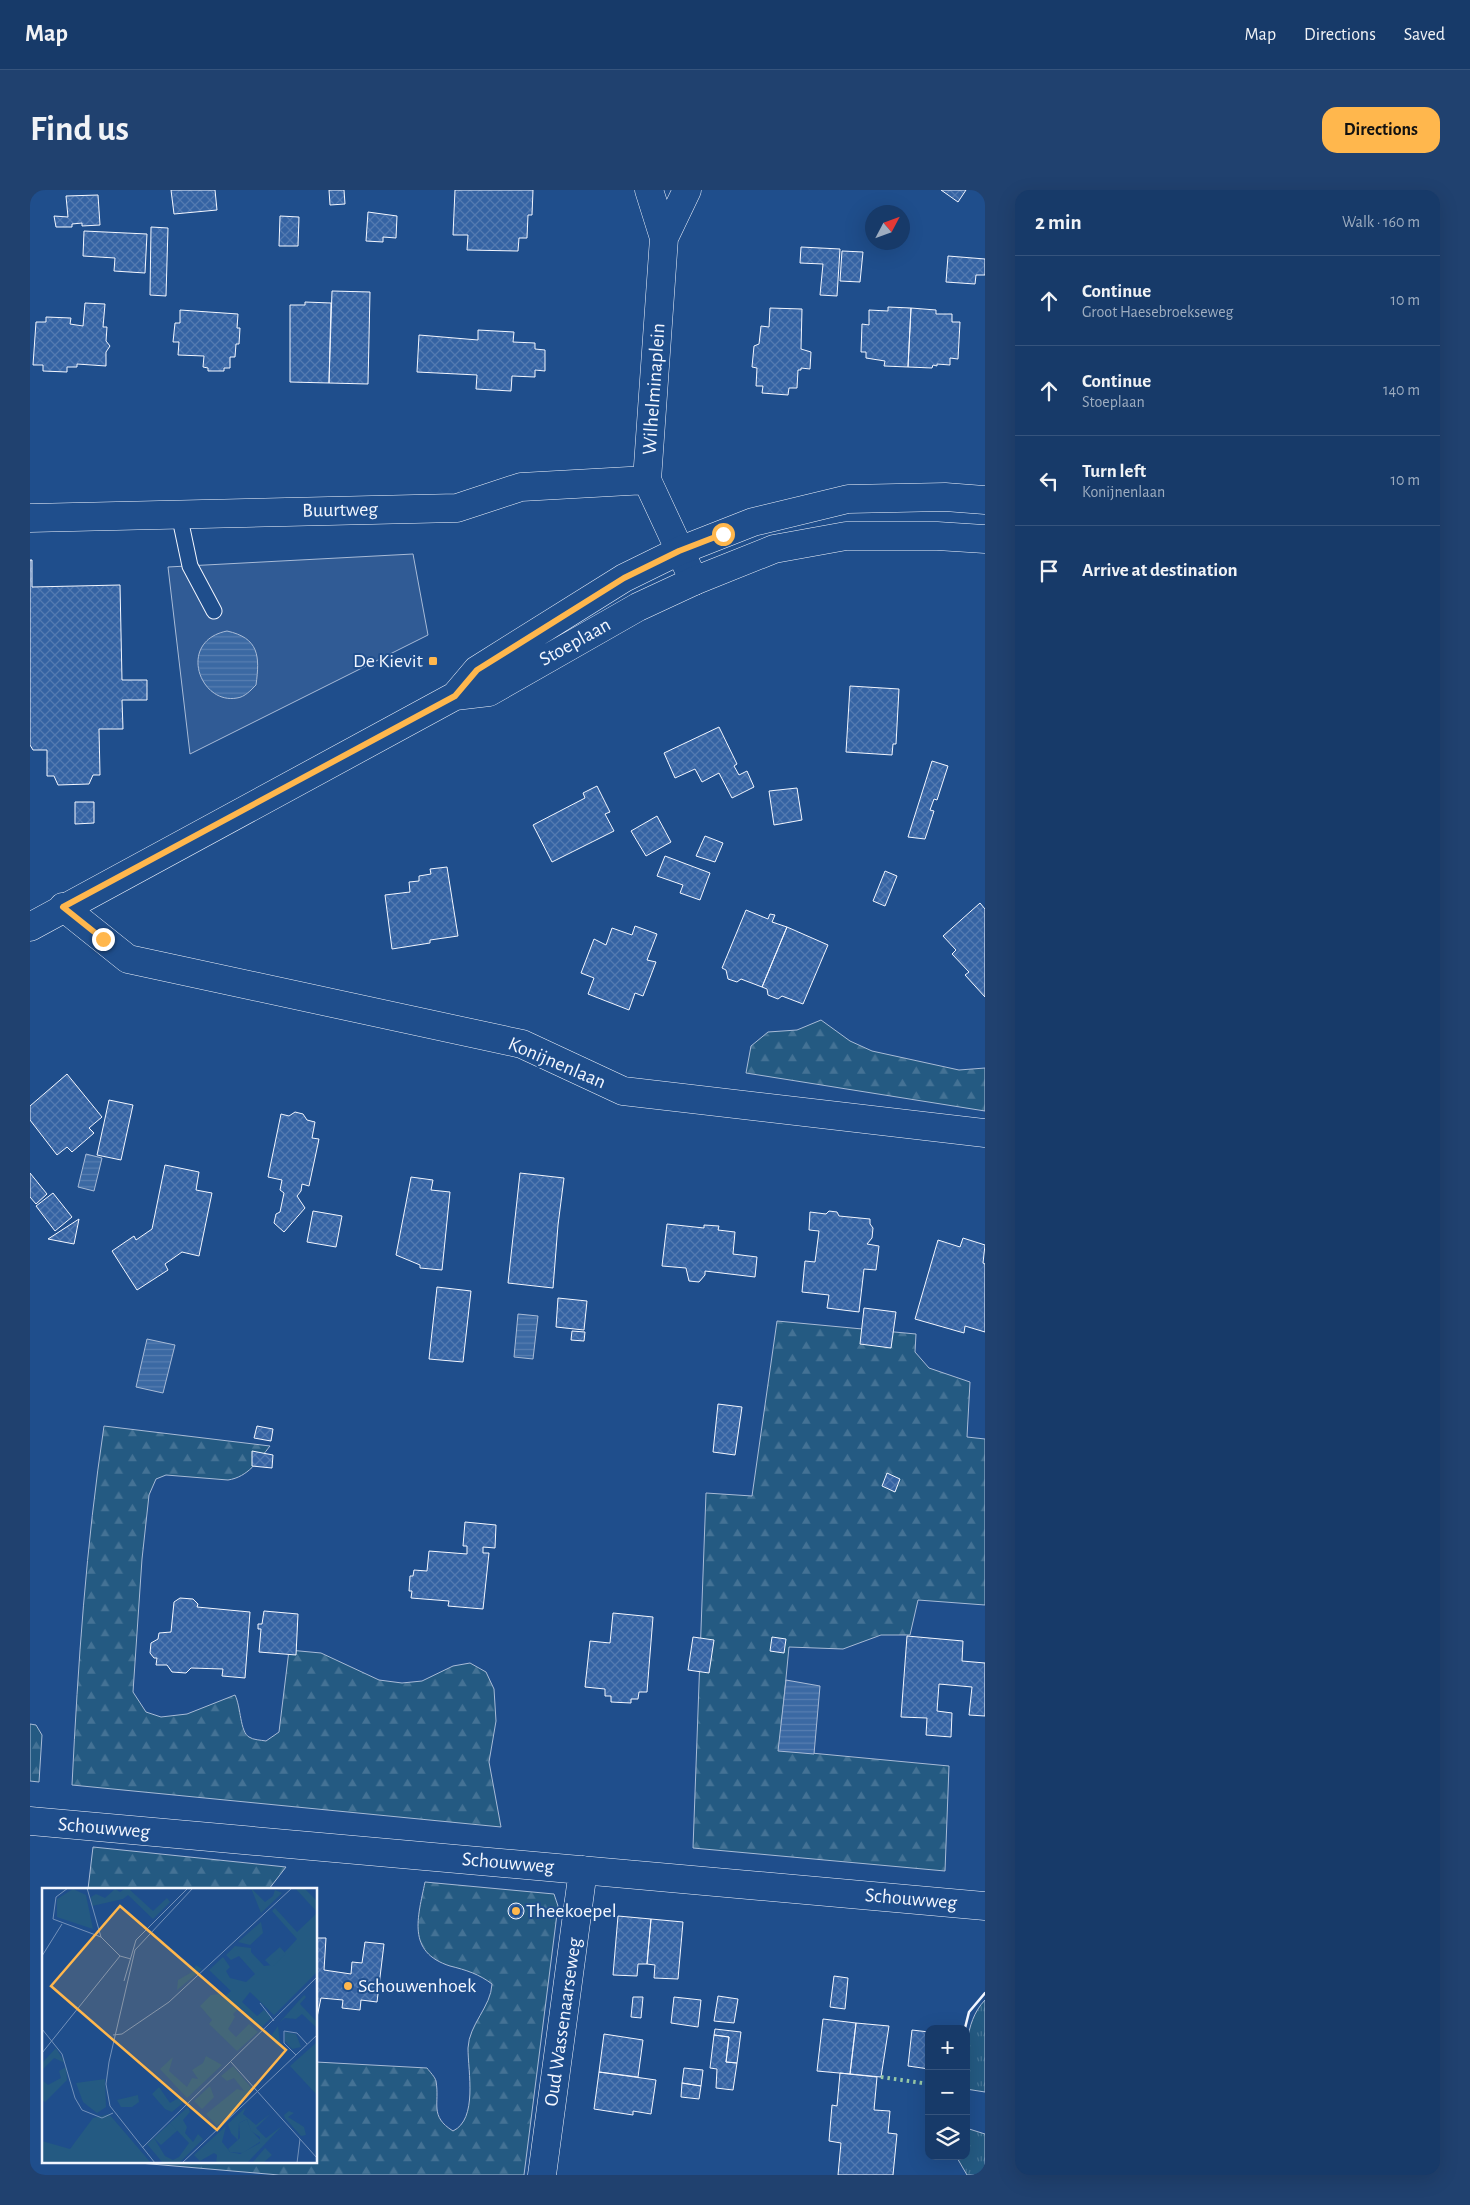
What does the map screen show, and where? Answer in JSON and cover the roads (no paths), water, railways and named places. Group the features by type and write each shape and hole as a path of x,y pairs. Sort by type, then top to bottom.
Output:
{"street":[{"name":"Wilhelminaplein","path":"649,190 664,238 647,480 694,581"},
{"path":"664,238 687,190"},
{"name":"Buurtweg","path":"30,518 457,508 521,487 647,480"},
{"name":"Stoeplaan","path":"455,696 477,670 624,578 679,551 753,522 848,499 945,498 985,500"},
{"name":"Stoeplaan","path":"30,927 63,907 455,696 488,692 638,608 694,581 774,549 846,536 937,536 985,539"},
{"name":"Konijnenlaan","path":"63,907 128,959 522,1044 623,1091 985,1133"},
{"name":"Schouwweg","path":"30,1821 985,1906"},
{"name":"Oud Wassenaarseweg","path":"542,2175 583,1870"}],"lane":[{"path":"179,514 190,566 214,611"}],"place":[{"name":"De Kievit","path":"433,661"},
{"name":"Theekoepel","path":"516,1911"},
{"name":"Schouwenhoek","path":"348,1986"}]}
